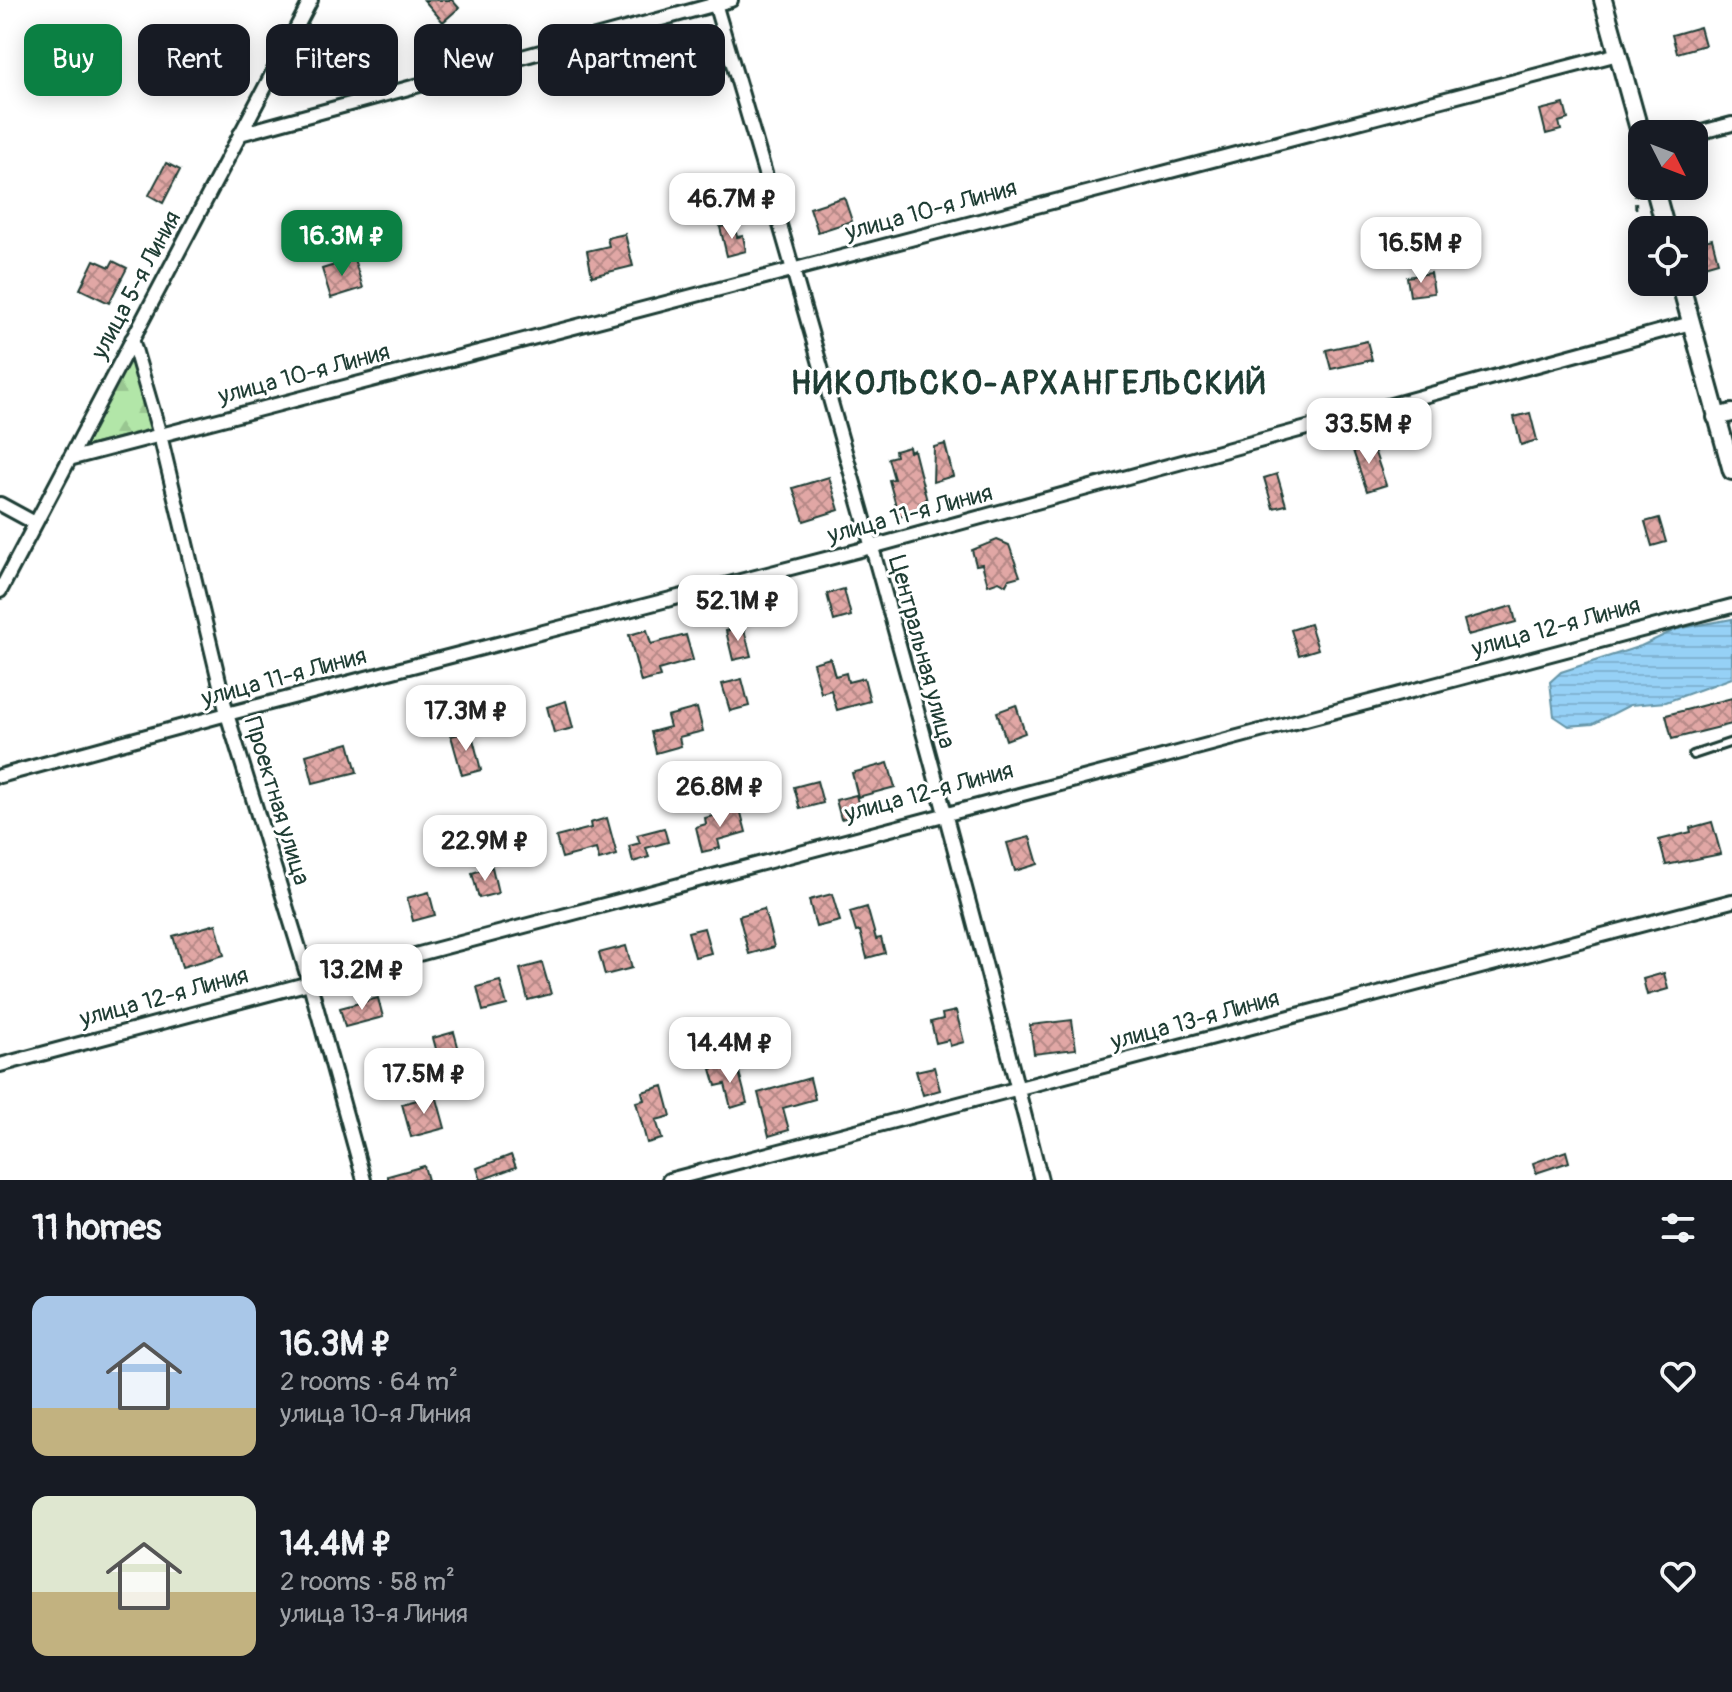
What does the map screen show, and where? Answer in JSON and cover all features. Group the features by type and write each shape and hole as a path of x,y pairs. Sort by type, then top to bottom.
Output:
{"street":[{"name":"улица 5-я Линия","path":"0,591 311,0"},
{"path":"240,134 714,2 731,0"},
{"path":"1603,0 1636,120"},
{"name":"Центральная улица","path":"714,2 794,268 1041,1180"},
{"name":"улица 10-я Линия","path":"69,459 1618,54"},
{"path":"1708,130 1732,124"},
{"path":"1684,296 1724,415 1732,471"},
{"name":"улица 11-я Линия","path":"0,776 227,714 871,548 1691,323"},
{"name":"Проектная улица","path":"132,339 160,435 227,714 310,984 364,1180"},
{"path":"0,504 35,523"},
{"name":"улица 12-я Линия","path":"0,1065 1732,606"},
{"name":"улица 13-я Линия","path":"669,1180 1732,901"}],"lane":[{"path":"1693,755 1732,742"}],"path":[{"path":"1636,200 1636,211"}],"green space":[{"path":"130,355 151,429 80,448"}],"water":[{"path":"1732,619 1732,678 1666,702 1630,705 1593,724 1569,726 1554,716 1550,682 1561,672 1641,646 1677,629"}],"building":[{"path":"424,0 452,0 459,8 443,22"},
{"path":"1700,27 1705,45 1677,53 1672,35"},
{"path":"1564,104 1568,119 1559,122 1561,130 1546,134 1540,110"},
{"path":"166,163 180,170 163,203 149,195"},
{"path":"844,197 852,221 818,232 810,208"},
{"path":"734,224 737,237 743,236 746,251 727,256 720,227"},
{"path":"625,234 633,266 592,276 587,251 609,246 607,238"},
{"path":"1712,239 1718,262 1708,265 1708,240"},
{"path":"354,259 363,288 331,298 322,269"},
{"path":"94,260 110,267 113,261 127,268 109,303 80,289"},
{"path":"1431,273 1434,293 1410,296 1407,277"},
{"path":"1367,341 1372,360 1331,369 1326,350"},
{"path":"1530,413 1537,440 1521,445 1514,417"},
{"path":"1371,441 1386,485 1367,491 1352,448"},
{"path":"945,444 953,476 933,482 934,447"},
{"path":"909,447 910,452 914,450 927,501 920,503 922,511 899,517 889,480 894,479 888,458 896,456 895,451"},
{"path":"1277,474 1286,505 1273,508 1264,478"},
{"path":"829,477 839,510 804,521 793,488"},
{"path":"1659,518 1666,542 1652,546 1645,522"},
{"path":"997,540 1009,545 1020,576 1009,579 1006,585 999,581 988,585 982,564 976,565 972,550"},
{"path":"844,589 851,616 834,621 827,594"},
{"path":"1512,606 1516,622 1468,635 1464,620"},
{"path":"1310,624 1318,649 1299,655 1291,630"},
{"path":"743,626 751,656 733,660 726,631"},
{"path":"647,630 651,644 686,635 693,660 658,670 660,677 641,682 629,635"},
{"path":"830,658 835,676 846,673 848,682 864,678 870,701 837,710 831,690 821,693 813,663"},
{"path":"742,679 749,706 730,711 722,684"},
{"path":"1732,698 1732,724 1672,739 1666,715"},
{"path":"566,701 573,728 554,733 547,707"},
{"path":"1016,705 1025,733 1006,740 997,712"},
{"path":"697,708 703,731 679,737 681,746 656,753 651,732 670,727 667,716"},
{"path":"471,731 481,770 462,775 451,736"},
{"path":"349,743 357,772 313,783 306,755"},
{"path":"888,763 895,787 858,797 852,773"},
{"path":"817,781 823,803 800,809 794,787"},
{"path":"856,795 861,814 841,819 836,800"},
{"path":"740,809 746,832 718,840 720,848 702,852 696,827 706,824 705,818"},
{"path":"607,818 617,855 599,860 596,849 562,858 556,837 591,828 590,823"},
{"path":"1712,822 1721,854 1666,865 1659,840 1691,832 1690,828"},
{"path":"664,828 668,842 646,848 649,857 633,862 629,846 640,843 637,835"},
{"path":"1030,837 1038,864 1015,871 1007,843"},
{"path":"492,867 498,893 479,898 472,873"},
{"path":"429,892 435,915 413,921 407,898"},
{"path":"832,894 840,921 816,927 809,900"},
{"path":"867,907 876,939 881,938 885,953 867,958 860,931 856,932 850,912"},
{"path":"764,909 774,947 749,954 739,916"},
{"path":"216,924 224,955 182,967 173,936"},
{"path":"704,928 711,953 695,957 688,932"},
{"path":"626,946 632,968 605,975 599,953"},
{"path":"542,963 551,994 528,1000 520,969"},
{"path":"1664,973 1668,989 1647,995 1643,979"},
{"path":"500,981 507,1005 483,1011 477,987"},
{"path":"378,998 383,1017 345,1027 340,1008"},
{"path":"956,1011 964,1042 950,1046 949,1040 936,1043 931,1022 943,1019 942,1014"},
{"path":"1072,1020 1076,1049 1034,1054 1030,1025"},
{"path":"770,1023 777,1049 753,1056 746,1030"},
{"path":"454,1032 462,1061 441,1067 433,1038"},
{"path":"729,1065 731,1074 739,1072 747,1103 731,1108 725,1084 716,1086 711,1069"},
{"path":"934,1067 940,1090 923,1095 916,1071"},
{"path":"810,1078 815,1099 783,1108 789,1130 769,1136 758,1093"},
{"path":"663,1086 671,1116 656,1120 662,1139 647,1143 636,1102 644,1100 642,1092"},
{"path":"436,1095 445,1128 411,1137 402,1104"},
{"path":"1566,1151 1569,1162 1536,1173 1533,1163"},
{"path":"511,1155 516,1167 481,1180 477,1168"},
{"path":"424,1166 428,1180 388,1180 388,1176"}],"district":[{"name":"НИКОЛЬСКО-АРХАНГЕЛЬСКИЙ","path":"1029,384"}]}
